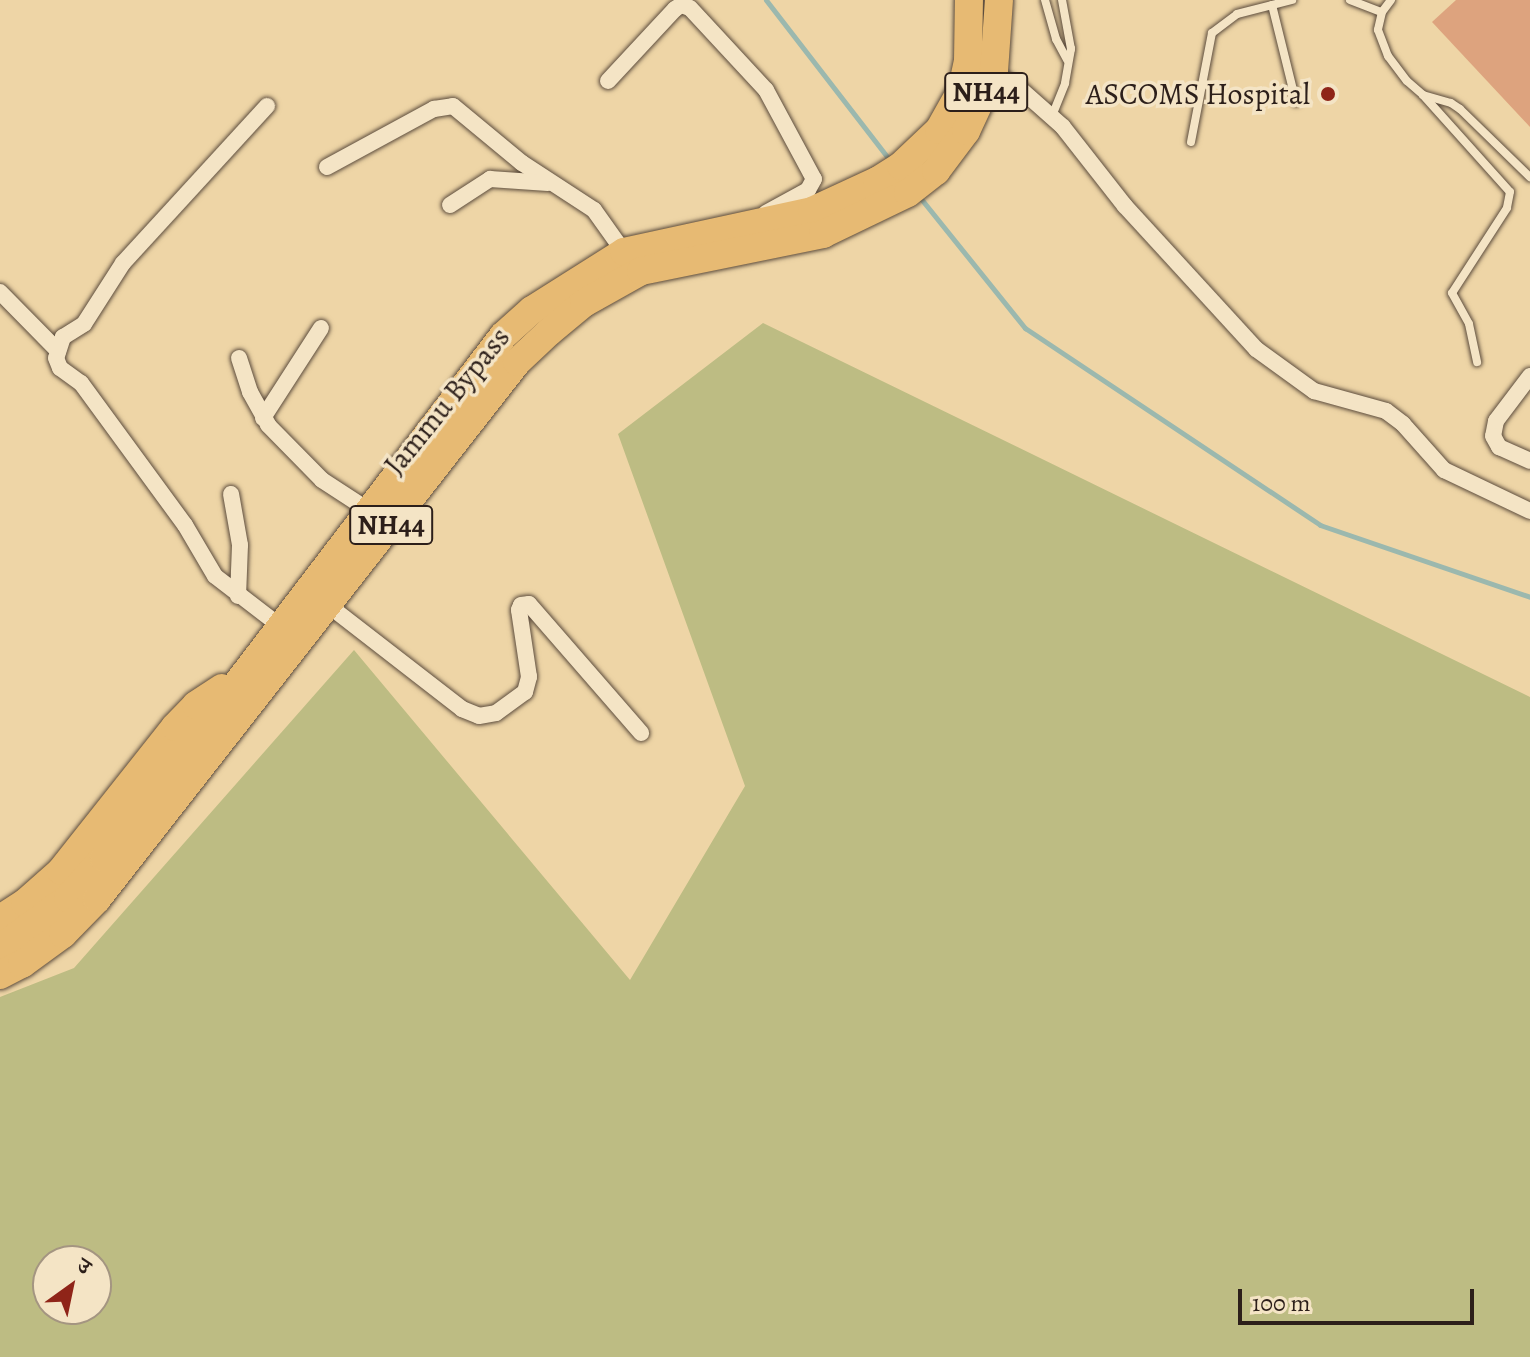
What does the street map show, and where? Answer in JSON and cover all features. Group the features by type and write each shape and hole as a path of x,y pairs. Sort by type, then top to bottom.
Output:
{"highway":[{"name":"Jammu Bypass","path":"969,0 981,66"},
{"name":"Jammu Bypass","path":"0,975 22,964 63,934 97,899 517,362 584,303 641,271 823,234 863,203 901,166 930,159 954,108 981,66 999,0"},
{"name":"Jammu Bypass","path":"0,948 59,906 95,868 503,336 543,302 624,252 812,211 863,203"},
{"path":"0,919 25,903 61,871 175,727 196,705 241,678"}],"street":[{"path":"608,81 675,9 681,5 690,8 766,90 814,179 808,190 752,224"},
{"path":"981,66 1052,116 1125,206 1256,349 1314,391 1386,411 1403,424 1444,470 1530,511"},
{"path":"267,106 123,263 84,324 65,334 58,351 60,368 81,383 185,525 215,576 280,626"},
{"path":"327,167 434,109 453,106 522,163 594,210 624,252"},
{"path":"450,205 490,179 553,183"},
{"path":"0,292 58,351"},
{"path":"263,418 321,328"},
{"path":"239,358 263,418 322,480 368,510"},
{"path":"1530,376 1496,421 1493,436 1499,447 1530,461"},
{"path":"231,494 240,545 238,596"},
{"path":"328,605 462,709 479,716 496,713 525,692 529,677 519,610 524,603 529,604 641,733"}],"lane":[{"path":"1045,0 1056,39 1067,60"},
{"path":"1052,116 1065,83 1071,44 1062,0"},
{"path":"1191,142 1212,33 1230,17 1292,0"},
{"path":"1350,0 1382,12"},
{"path":"1391,0 1382,12 1378,30 1388,56 1510,192 1507,208 1452,293 1469,324 1477,362"},
{"path":"1272,5 1296,102"},
{"path":"1423,95 1451,103 1460,109 1530,177"}],"shaded area":[{"path":"763,323 1530,697 1530,1357 0,1357 0,997 74,968 354,650 630,980 745,786 618,434"}],"building":[{"path":"1456,0 1530,0 1530,127 1432,22"}],"waterway":[{"path":"766,0 892,163"},
{"path":"918,195 1025,328 1320,525 1530,597"}],"place":[{"name":"ASCOMS Hospital","path":"1328,94"}]}
